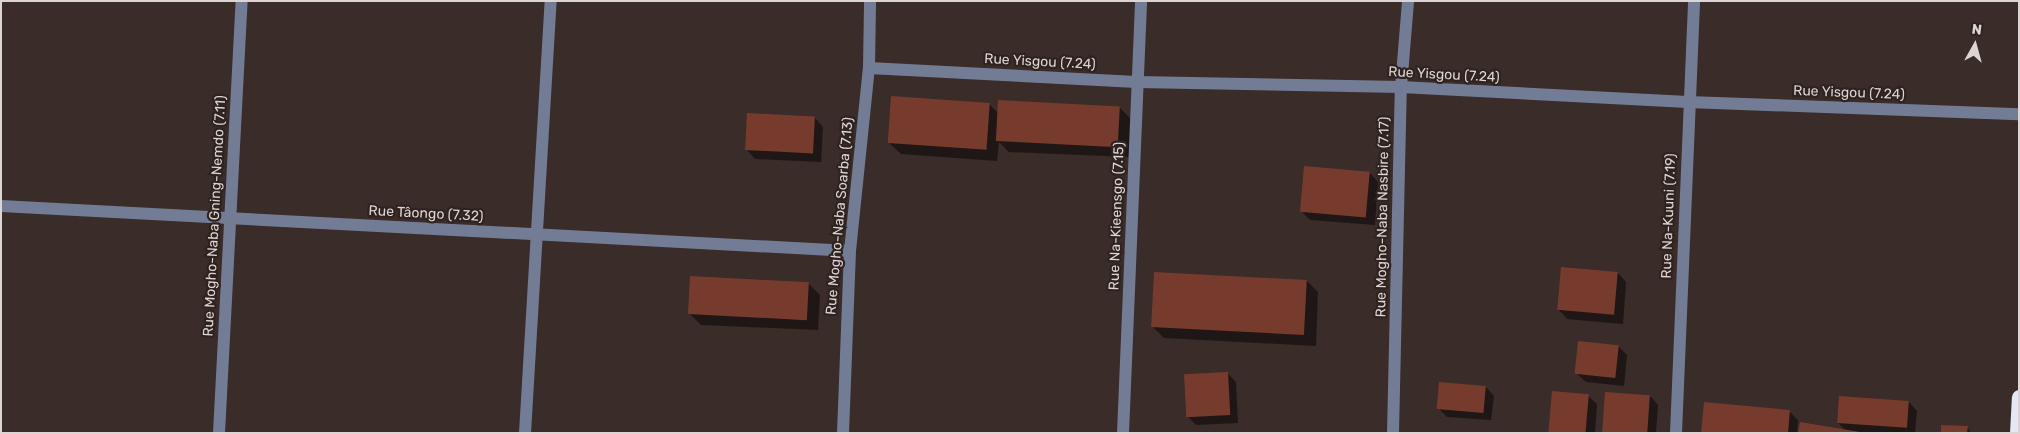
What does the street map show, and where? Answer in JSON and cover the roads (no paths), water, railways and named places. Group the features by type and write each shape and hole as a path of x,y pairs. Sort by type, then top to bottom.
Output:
{"highway":[{"path":"2016,433 2019,397"}],"street":[{"name":"Rue Mogho-Naba Gning-Nemdo (7.11)","path":"219,433 242,1"},
{"path":"525,433 551,1"},
{"name":"Rue Mogho-Naba Soarba (7.13)","path":"842,433 850,251 868,68 870,1"},
{"name":"Rue Na-Kieensgo (7.15)","path":"1123,433 1141,1"},
{"name":"Rue Mogho-Naba Nasbire (7.17)","path":"1393,433 1401,87 1408,1"},
{"name":"Rue Na-Kuuni (7.19)","path":"1676,433 1688,102 1694,1"},
{"name":"Rue Yisgou (7.24)","path":"868,68 1137,82 1401,87 1688,102 2019,114"},
{"name":"Rue Tâongo (7.32)","path":"1,206 850,251"}]}
